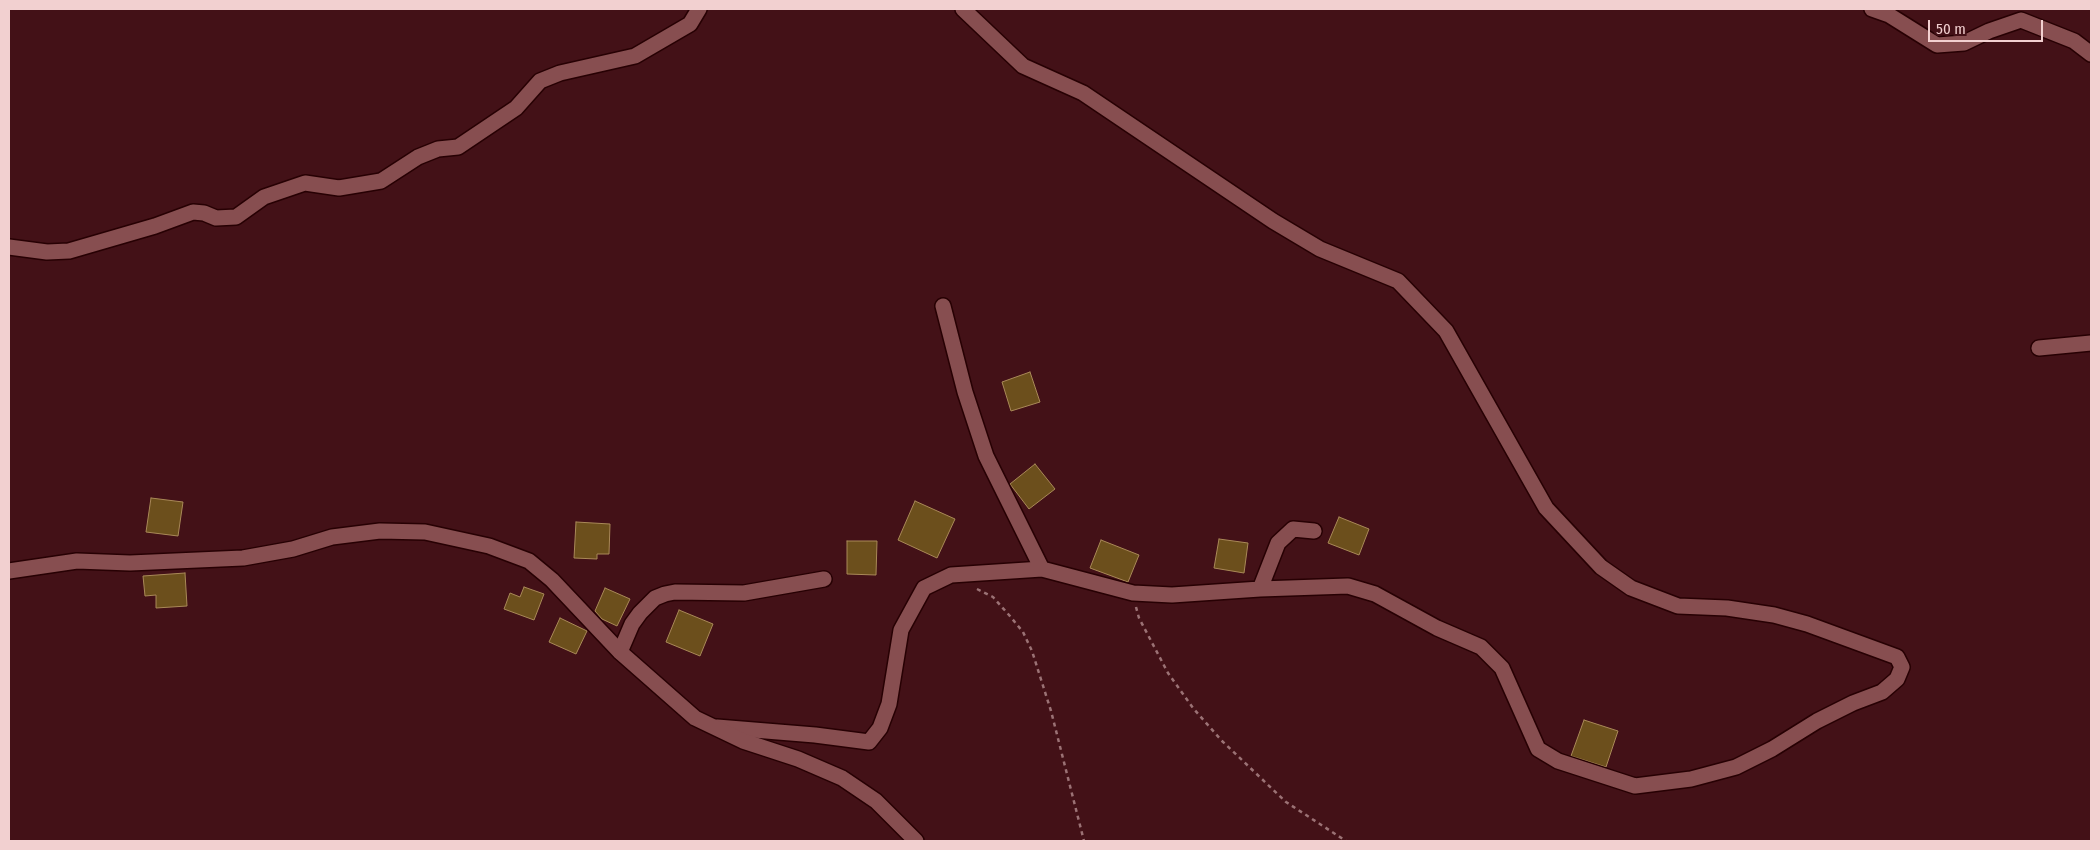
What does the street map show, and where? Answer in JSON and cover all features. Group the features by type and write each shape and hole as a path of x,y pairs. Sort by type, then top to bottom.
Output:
{"street":[{"path":"9,248 47,252 69,251 155,226 194,212 204,213 216,218 236,217 264,198 305,183 339,188 381,181 418,157 438,149 458,147 516,108 540,81 560,73 612,63 640,54 690,24 699,9"},
{"path":"717,727 815,734 868,742 880,728 889,704 901,630 924,588 952,575 1042,569 1133,593 1172,595 1348,586 1375,594 1437,628 1481,647 1502,668 1538,749 1558,761 1635,786 1691,780 1736,767 1772,749 1816,721 1882,692 1896,679 1902,667 1897,657 1807,624 1774,615 1737,609 1678,606 1631,588 1601,567 1546,508 1446,331 1398,281 1320,249 1273,221 1084,93 1022,66 963,9"},
{"path":"1872,9 1888,15 1937,45 1964,43 1989,31 2021,20 2074,41 2091,54"},
{"path":"944,306 966,392 986,456 1042,569"},
{"path":"2039,348 2091,343"},
{"path":"1260,589 1278,543 1293,529 1314,531"},
{"path":"9,571 77,561 130,563 243,558 293,549 332,537 380,531 425,532 489,546 529,562 552,580 620,652 695,718 717,727 742,741 798,759 842,778 876,801 916,841"},
{"path":"620,652 632,624 640,613 651,602 665,594 675,592 744,593 824,579"}],"path":[{"path":"976,588 992,598 1009,615 1023,632 1032,651 1051,711 1084,841"},
{"path":"1133,593 1139,618 1168,673 1193,708 1222,741 1286,802 1346,841"}],"building":[{"path":"1030,372 1040,402 1011,411 1002,382"},
{"path":"1035,464 1055,489 1029,509 1010,484"},
{"path":"151,498 183,502 178,536 146,532"},
{"path":"915,501 955,519 937,558 898,540"},
{"path":"1339,517 1369,529 1359,555 1328,543"},
{"path":"576,522 610,524 609,554 597,554 597,559 574,558"},
{"path":"1219,539 1248,543 1244,573 1214,568"},
{"path":"1101,540 1139,555 1128,582 1090,568"},
{"path":"847,541 877,541 876,575 847,574"},
{"path":"185,573 187,606 156,608 156,595 145,596 143,576"},
{"path":"524,587 544,594 534,620 504,609 510,593 520,597"},
{"path":"605,588 630,599 617,626 602,619 595,611"},
{"path":"679,610 713,624 700,656 666,642"},
{"path":"560,618 587,631 576,654 549,642"},
{"path":"1584,720 1618,731 1606,767 1571,756"}]}
